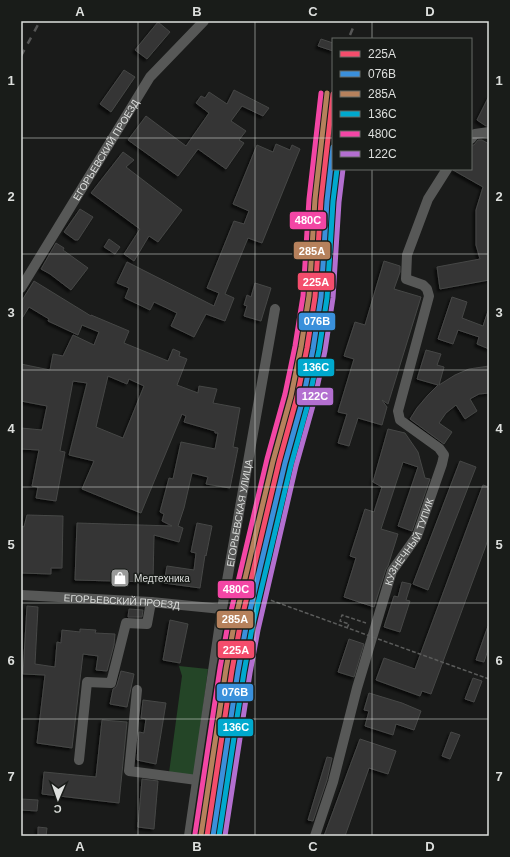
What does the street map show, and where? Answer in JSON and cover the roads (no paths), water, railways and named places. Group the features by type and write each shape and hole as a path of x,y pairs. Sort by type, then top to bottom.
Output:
{"street":[{"name":"ЕГОРЬЕВСКИЙ ПРОЕЗД","path":"21,288 150,77 204,21"},
{"path":"472,137 475,134 489,132"},
{"name":"КУЗНЕЧНЫЙ ТУПИК","path":"315,836 333,782 357,688 392,571 417,536 444,455 439,448 400,420 398,411 428,296 427,289 423,285 406,279 407,255 428,199 446,170"},
{"name":"ЕГОРЬЕВСКАЯ УЛИЦА","path":"189,836 222,608 275,309"},
{"name":"ЕГОРЬЕВСКИЙ ПРОЕЗД","path":"21,595 151,602 222,608"},
{"path":"79,760 87,682 111,683 126,623 147,624 151,602"},
{"path":"137,690 129,771 197,780"}],"railway":[{"path":"21,56 40,21"},
{"path":"350,35 356,21"}],"place":[{"name":"Медтехника","path":"120,578"}]}
